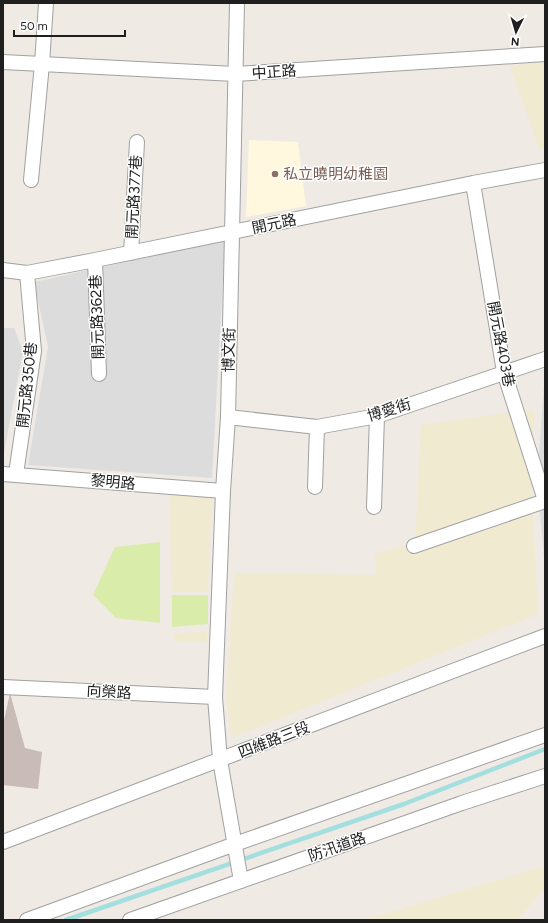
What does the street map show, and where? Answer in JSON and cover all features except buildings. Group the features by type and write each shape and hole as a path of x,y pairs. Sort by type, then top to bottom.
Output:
{"street":[{"path":"31,180 46,3"},
{"name":"博文街","path":"237,3 228,417 223,491 215,697 220,760 242,881"},
{"name":"中正路","path":"3,62 235,74 545,54"},
{"name":"開元路377巷","path":"131,253 137,142"},
{"name":"開元路","path":"3,270 27,272 95,260 473,183 545,170"},
{"name":"開元路403巷","path":"473,183 504,372 545,501"},
{"name":"開元路362巷","path":"95,260 100,374"},
{"name":"開元路350巷","path":"10,474 34,351 27,272"},
{"name":"博愛街","path":"228,417 317,427 377,416 545,359"},
{"path":"374,507 377,416"},
{"path":"315,487 317,427"},
{"name":"黎明路","path":"10,474 223,491"},
{"path":"414,546 545,501"},
{"name":"四維路三段","path":"3,842 545,636"},
{"name":"向榮路","path":"3,686 215,697"},
{"path":"27,920 235,844 545,735"},
{"name":"防汛道路","path":"130,920 462,803 545,776"}],"shaded area":[{"path":"545,62 545,148 539,149 510,66"},
{"name":"私立曉明幼稚園","path":"249,140 298,142 306,206 246,217"},
{"path":"225,240 212,478 28,465 48,347 34,282"},
{"path":"3,328 14,328 23,352 3,458"},
{"path":"545,371 545,568 537,482"},
{"path":"534,409 531,480 538,614 232,738 226,701 234,573 376,575 375,554 415,543 421,425"},
{"path":"169,493 212,494 208,592 172,592"},
{"path":"207,632 207,642 176,641 173,633"},
{"path":"545,866 545,889 517,920 364,920"}],"green space":[{"path":"160,542 160,623 116,618 93,595 115,547"},
{"path":"172,595 208,595 208,624 172,627"}],"waterway":[{"path":"66,920 404,804 545,749"}],"place":[{"name":"私立曉明幼稚園","path":"275,174"}]}
